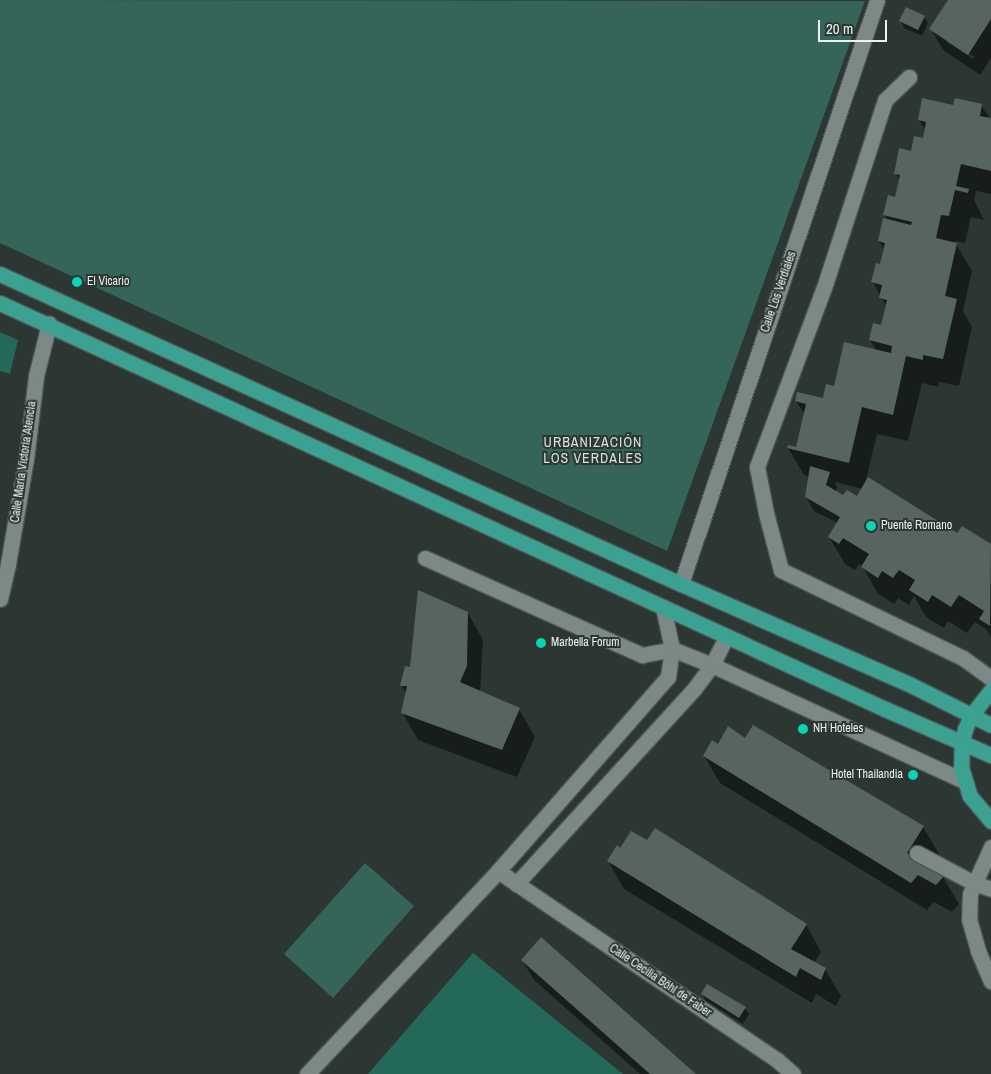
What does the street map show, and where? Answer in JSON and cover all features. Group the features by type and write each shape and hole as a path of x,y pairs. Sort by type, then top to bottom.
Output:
{"main road":[{"path":"0,274 681,584 911,686 991,725"},
{"path":"0,303 726,637 991,755"},
{"path":"991,690 971,716 962,742 961,767 970,796 991,821"}],"street":[{"name":"Calle Los Verdiales","path":"681,584 877,0"},
{"path":"909,77 886,100 826,282 758,467 766,513 781,570 963,658 991,678"},
{"name":"Calle María Victoria Atencia","path":"0,599 26,459 36,376 49,324"},
{"path":"425,558 642,655 672,649 712,665 964,781"},
{"path":"307,1074 498,871 668,677 672,649 663,607"},
{"path":"521,887 694,689 712,665 726,637"},
{"path":"991,847 970,894 969,918 978,951 991,982"},
{"path":"917,853 974,883 991,889"},
{"name":"Calle Cecilia Böhl de Faber","path":"498,871 777,1060 793,1074"}],"green space":[{"path":"0,0 865,1 667,551 0,243"},
{"path":"0,332 18,340 10,374 0,371"},
{"path":"365,863 414,906 333,998 284,954"},
{"path":"473,953 623,1074 368,1074"}],"building":[{"path":"948,0 991,0 991,19 968,55 929,29"},
{"path":"906,7 925,16 918,30 899,21"},
{"path":"922,98 953,105 955,98 982,104 980,116 991,118 991,171 961,164 956,186 969,189 968,193 955,190 949,216 941,215 936,238 957,243 945,296 957,299 943,359 923,355 923,360 906,356 893,415 862,407 849,463 787,448 788,445 796,447 806,404 795,401 797,392 823,398 826,384 834,386 844,342 891,353 892,346 869,340 873,323 881,325 887,300 879,298 882,285 871,282 876,263 880,264 885,243 878,241 883,218 911,225 912,222 883,215 888,195 895,197 900,175 894,174 899,148 911,151 914,136 923,138 926,122 918,120"},
{"path":"810,466 830,472 826,485 843,495 847,490 857,496 868,477 957,533 962,526 991,544 990,626 979,619 984,611 959,595 951,607 932,595 928,602 909,590 915,580 899,570 893,578 882,571 878,578 861,567 869,554 843,538 839,544 828,537 840,517 805,497"},
{"path":"418,590 468,612 467,666 460,682 520,708 502,750 401,713 407,686 400,686 405,666 410,667"},
{"path":"753,725 924,826 907,853 944,876 936,885 918,875 911,883 703,756 712,740 718,744 728,726 745,738"},
{"path":"655,828 807,924 791,949 826,968 821,980 800,968 796,977 607,861 617,845 620,848 631,831 647,840"},
{"path":"541,937 696,1074 650,1074 521,960"},
{"path":"707,984 746,1007 739,1018 701,994"}],"place":[{"name":"El Vicario","path":"77,282"},
{"name":"Puente Romano","path":"871,526"},
{"name":"Marbella Forum","path":"541,643"},
{"name":"NH Hoteles","path":"803,729"},
{"name":"Hotel Thailandia","path":"913,775"}],"district":[{"name":"URBANIZACIÓN LOS VERDALES","path":"593,450"}]}
